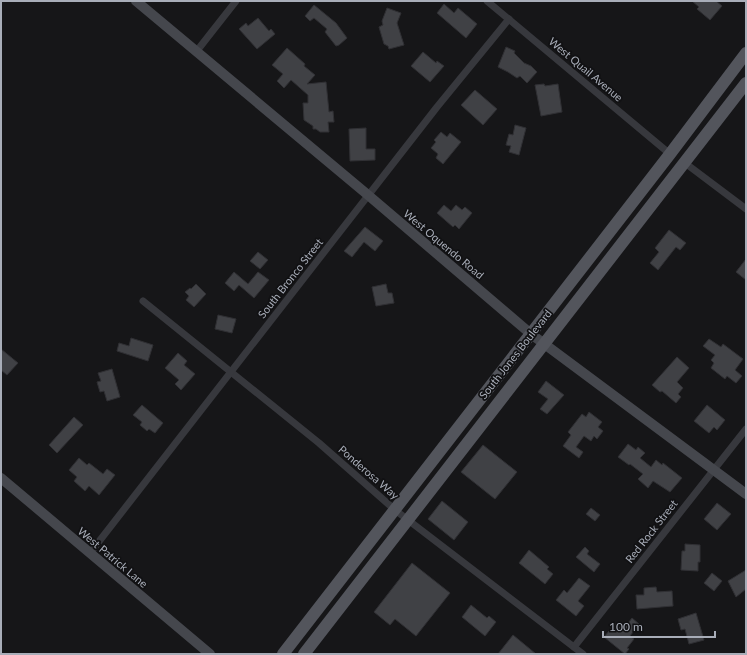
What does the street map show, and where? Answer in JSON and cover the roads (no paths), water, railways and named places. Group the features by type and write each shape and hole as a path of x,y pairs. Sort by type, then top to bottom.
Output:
{"main road":[{"name":"South Jones Boulevard","path":"283,654 670,154 746,53"},
{"name":"South Jones Boulevard","path":"304,654 685,163 746,82"}],"street":[{"name":"West Oquendo Road","path":"136,1 368,195 531,334 746,494"},
{"path":"196,52 236,1"},
{"name":"West Quail Avenue","path":"487,1 670,154"},
{"name":"South Bronco Street","path":"90,553 368,195 509,19"},
{"path":"685,163 746,209"},
{"name":"Ponderosa Way","path":"144,301 319,443 395,510 583,654"},
{"name":"Red Rock Street","path":"574,647 746,429"},
{"name":"West Patrick Lane","path":"1,478 210,654"}]}
